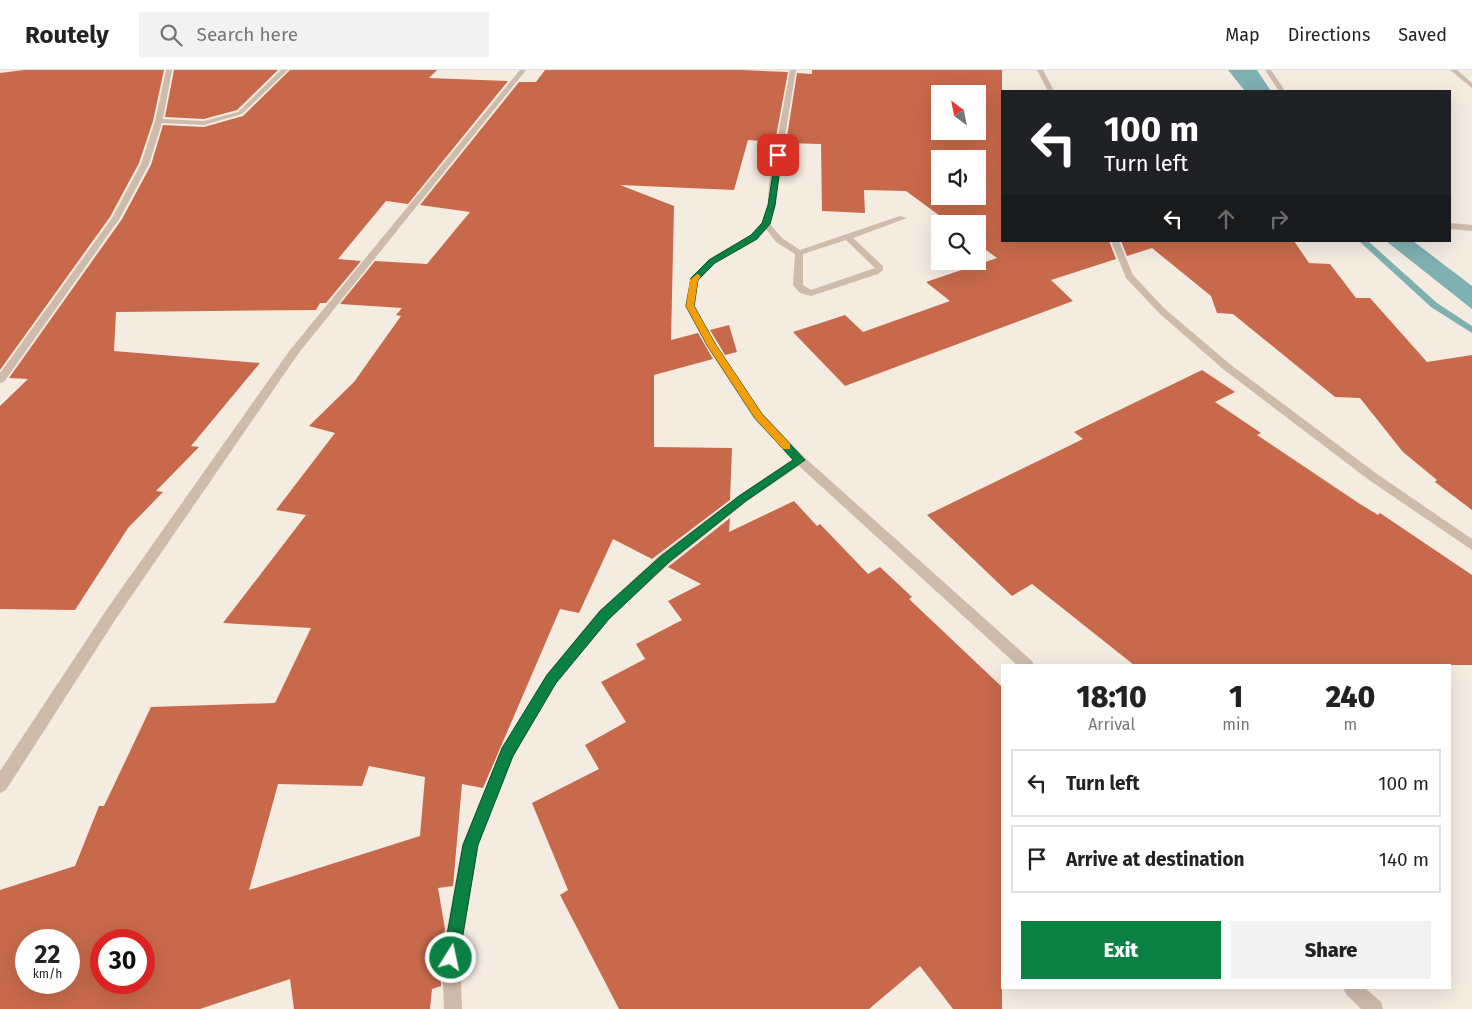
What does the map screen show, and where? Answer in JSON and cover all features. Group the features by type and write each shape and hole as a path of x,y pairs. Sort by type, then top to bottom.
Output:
{"street":[{"path":"0,380 116,218 145,164 159,121 169,70"},
{"path":"159,121 204,122 240,113 285,70"},
{"path":"0,785 112,613 294,352 523,70"},
{"path":"793,70 773,184 772,205 766,224 754,237 712,261 694,280 690,306 711,345 758,416 800,460 1026,664"},
{"path":"1040,70 1051,90"},
{"path":"1268,70 1281,90"},
{"path":"1453,70 1472,86"},
{"path":"766,224 779,240 799,253 849,238 903,218"},
{"path":"1451,226 1472,228"},
{"path":"799,253 798,286 803,291 811,293 876,272 880,268 849,238"},
{"path":"1115,242 1129,276 1162,311 1220,361 1373,477 1472,545"},
{"path":"453,1009 451,958 470,845 507,753 551,679 604,615 665,559 742,498 800,460"},
{"path":"1353,989 1374,1009"}],"water":[{"path":"1228,70 1257,70 1270,90 1244,90"},
{"path":"1387,242 1414,242 1472,286 1472,309"}],"building":[{"path":"24,70 164,70 153,121 139,163 110,217 0,370 0,73"},
{"path":"174,70 278,70 237,110 204,119 165,117"},
{"path":"290,70 437,70 429,78 508,81 408,204 386,201 338,259 361,261 326,303 320,303 316,310 116,312 114,351 260,363 191,446 199,447 156,491 163,492 128,528 75,610 0,609 0,406 28,379 9,378 122,219 151,165 163,125 204,127 243,116"},
{"path":"545,70 741,70 788,72 775,142 748,140 734,190 620,185 674,206 671,340 698,333 713,359 654,375 654,447 732,448 730,500 652,559 613,539 579,613 560,609 483,788 462,784 453,886 438,888 445,929 440,957 441,986 432,989 430,1009 294,1009 290,979 200,1009 0,1009 0,890 75,866 99,806 104,806 151,707 275,703 311,628 223,623 306,515 276,510 335,433 309,426 354,382 401,316 396,315 402,308 340,304 375,261 427,264 470,212 420,205 519,82 536,82","holes":["369,766 425,777 420,836 249,890 278,784 362,786"]},
{"path":"812,70 1002,70 1001,242 1109,242 1116,259 1051,280 1073,301 845,386 793,332 845,315 863,332 950,301 926,282 962,270 986,270 986,262 997,258 986,250 986,215 939,215 906,191 864,190 865,213 822,211 821,144 786,143 797,73 812,74"},
{"path":"1121,242 1295,242 1309,263 1330,264 1356,298 1370,298 1427,362 1472,355 1472,510 1435,482 1437,480 1403,452 1360,398 1335,397 1233,314 1217,313 1211,296 1152,248 1127,256"},
{"path":"729,325 737,352 725,355 710,330"},
{"path":"1202,370 1235,392 1215,402 1261,433 1257,435 1360,504 1378,515 1380,513 1472,575 1472,665 1133,664 1032,584 1012,596 927,515 1083,439 1074,432"},
{"path":"794,501 817,526 820,524 868,574 880,567 912,597 909,599 1001,686 1002,1009 953,1009 920,966 869,1009 619,1009 560,895 568,890 532,803 599,769 585,745 626,722 601,682 645,659 636,644 682,620 668,601 701,584 668,567 730,518 729,532"}],"waterway":[{"path":"1364,242 1434,305 1472,330"}],"slow traffic":[{"path":"697,276 694,280 690,306 711,345 758,416 787,446"}],"route":[{"path":"451,958 470,845 507,753 551,679 604,615 665,559 742,498 800,460 758,416 711,345 690,306 694,280 712,261 754,237 766,224 772,205 773,184 778,155"}]}
